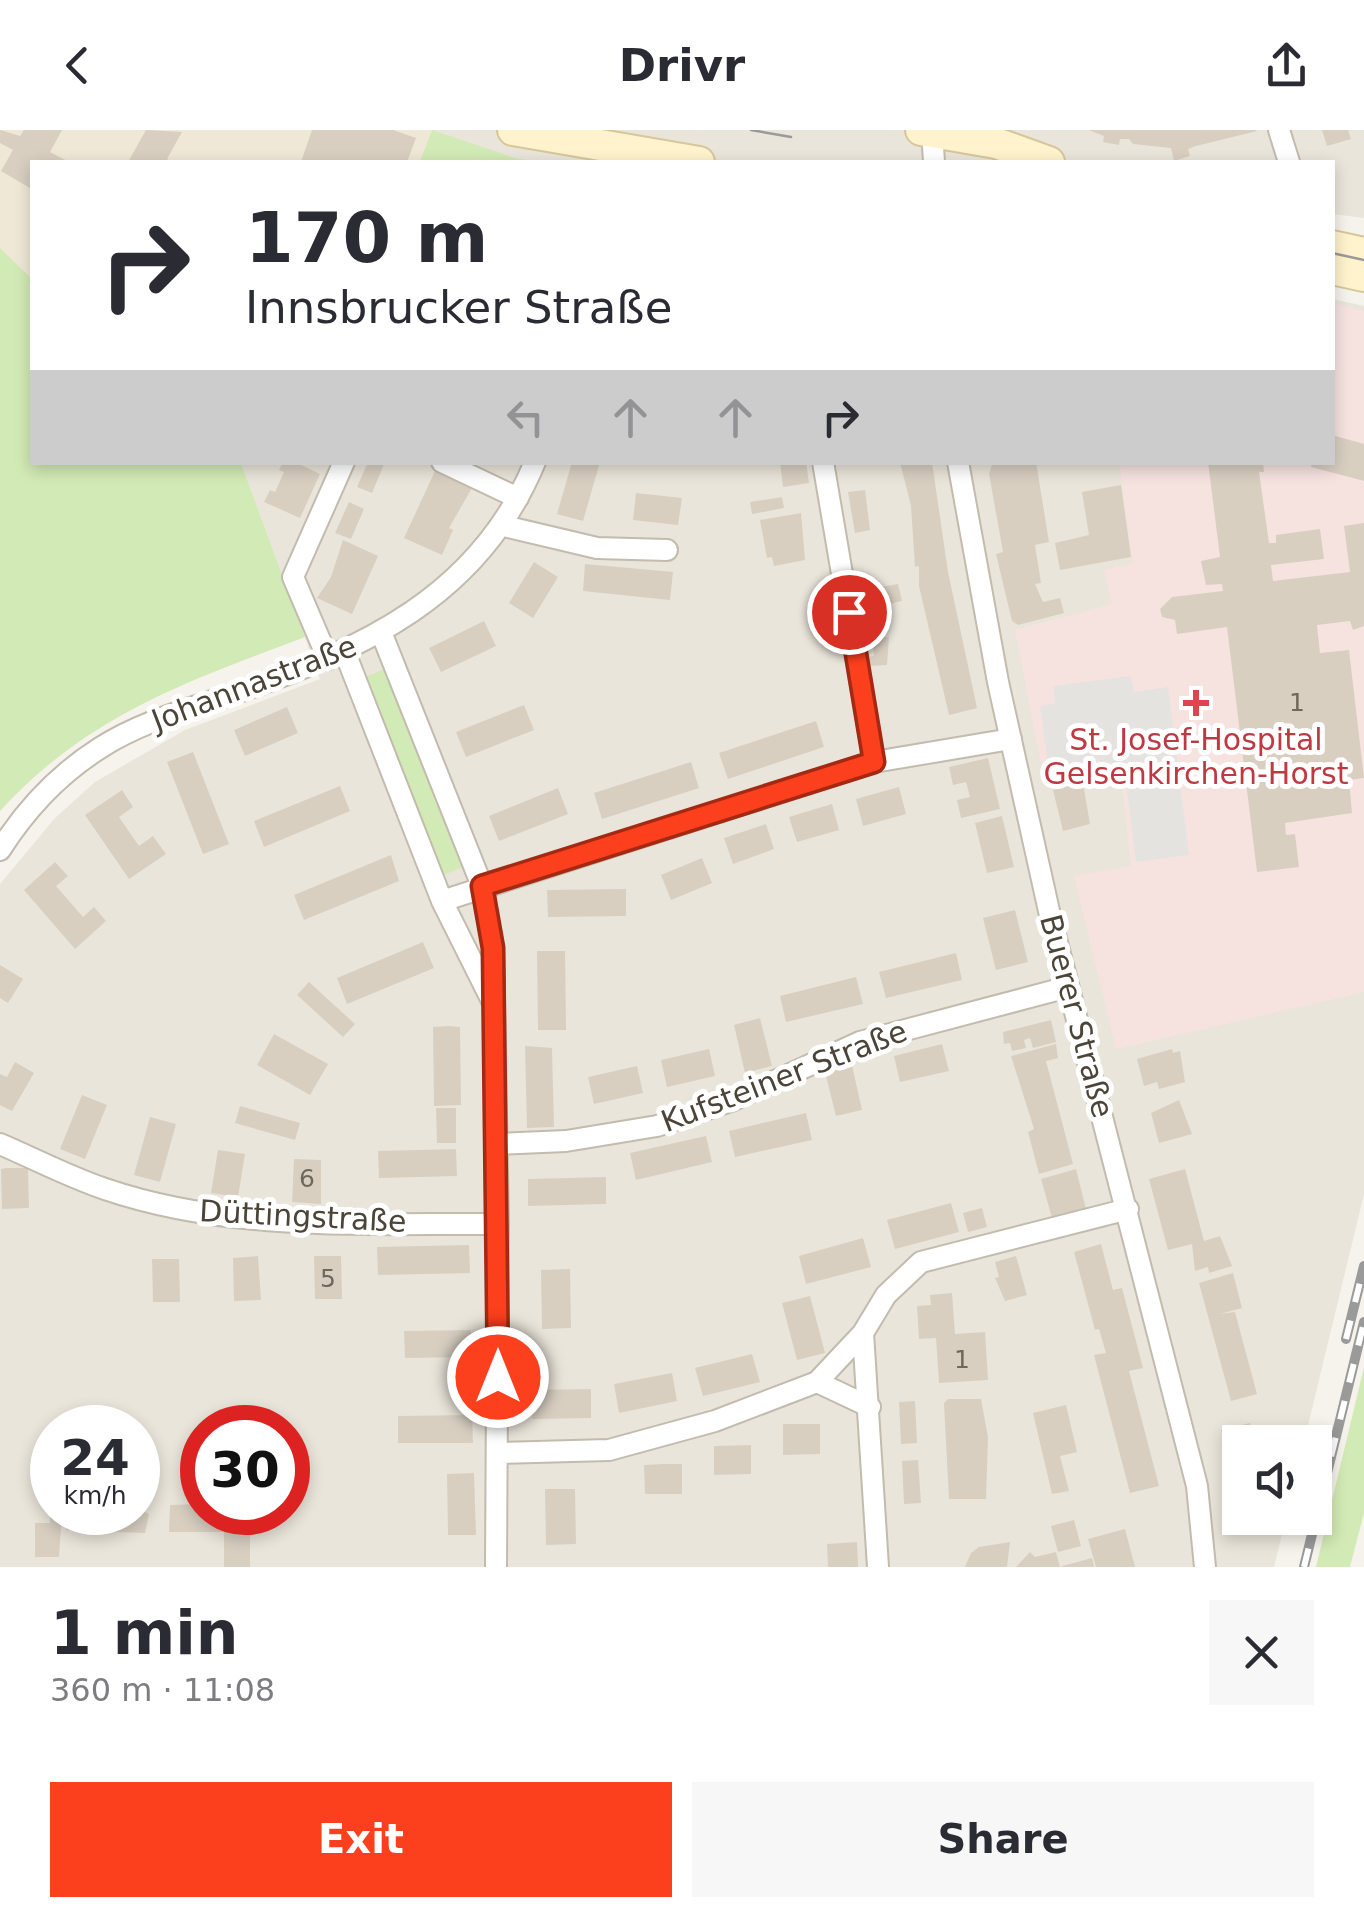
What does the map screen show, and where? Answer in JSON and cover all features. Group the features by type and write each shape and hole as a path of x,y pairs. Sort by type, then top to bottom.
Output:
{"main road":[{"path":"513,130 688,160"},
{"path":"931,142 996,143 1043,160"},
{"path":"931,142 1003,160"}],"street":[{"path":"1279,130 1288,160"},
{"path":"343,465 293,577 336,654 442,901 494,1004"},
{"path":"448,465 518,498"},
{"name":"Johannastraße","path":"0,850 40,796 102,746 148,723 336,654 381,632 443,591 504,526 534,465"},
{"path":"824,465 874,762"},
{"name":"Buerer Straße","path":"959,465 1011,738 1068,987 1198,1486 1205,1567"},
{"path":"504,526 597,548 668,550"},
{"path":"381,632 482,886 493,948 498,1224 496,1567"},
{"path":"442,901 874,762 1011,738"},
{"name":"Kufsteiner Straße","path":"497,1144 566,1142 657,1126 731,1101 860,1042 1068,987"},
{"name":"Düttingstraße","path":"0,1144 105,1189 221,1215 289,1222 498,1224"},
{"path":"498,1454 609,1450 715,1421 817,1382 863,1333 886,1294 921,1262 1128,1209"},
{"path":"863,1333 878,1567"},
{"path":"817,1382 870,1407"}],"shaded area":[{"path":"0,130 1364,130 1364,218 1335,214 1335,160 30,160 30,277 0,248"},
{"path":"0,130 432,130 421,160 30,160 30,277 0,248"},
{"path":"1335,299 1364,306 1364,1194 1308,1425 1222,1425 1222,1535 1282,1535 1274,1567 0,1567 0,884 55,818 95,782 185,730 320,679 242,465 1335,465"},
{"name":"St. Josef-Hospital Gelsenkirchen-Horst","path":"1335,304 1364,311 1364,992 1116,1049 1074,876 1131,866 1121,776 1045,784 1015,630 1112,604 1104,570 1133,563 1119,465 1335,465"},
{"path":"1131,676 1134,692 1168,687 1189,855 1136,862 1125,774 1064,781 1062,764 1048,765 1040,706 1055,703 1053,686"}],"green space":[{"path":"432,130 526,160 421,160"},
{"path":"0,248 30,277 30,465 242,465 305,637 179,687 104,726 33,778 0,811"},
{"path":"385,669 465,866 444,875 363,678"},
{"path":"1364,1367 1364,1513 1350,1567 1316,1567 1324,1535 1332,1535 1332,1500"}],"building":[{"path":"0,130 20,136 24,130 62,130 50,152 65,160 30,160 30,188 1,171 13,150 0,143"},
{"path":"146,130 182,132 169,160 129,160"},
{"path":"312,130 393,130 416,138 408,160 302,160"},
{"path":"1089,130 1257,131 1196,146 1188,149 1190,156 1177,160 1174,160 1171,148 1133,144 1129,139 1120,139 1119,145 1103,142 1104,136"},
{"path":"1322,130 1348,130 1351,139 1327,146"},
{"path":"1335,436 1364,444 1364,481 1311,467 1335,465"},
{"path":"282,465 301,465 320,474 300,518 264,502 270,490 275,492 284,472 279,470"},
{"path":"367,465 384,465 372,493 357,487"},
{"path":"571,465 599,465 583,521 557,514"},
{"path":"780,465 806,465 809,483 783,487"},
{"path":"901,465 932,465 948,572 977,708 949,715 919,586 919,566 915,567 911,506"},
{"path":"992,465 1036,465 1049,542 1035,545 1041,583 1035,584 1043,602 1060,598 1064,613 1018,625 1012,621 996,554 1003,552 989,474"},
{"path":"1208,465 1263,465 1264,472 1259,472 1269,543 1276,543 1276,535 1320,529 1324,559 1271,565 1273,581 1350,572 1344,526 1364,523 1364,626 1353,630 1350,621 1317,625 1320,653 1349,650 1364,778 1349,780 1352,813 1285,823 1286,835 1295,834 1299,867 1257,872 1227,627 1177,634 1175,620 1162,617 1160,609 1172,597 1223,591 1222,584 1206,585 1201,561 1220,557"},
{"path":"435,471 472,488 449,528 453,530 442,555 404,538"},
{"path":"1121,485 1131,557 1060,570 1055,543 1089,535 1082,492"},
{"path":"865,490 870,530 855,533 848,492"},
{"path":"636,493 682,498 678,525 633,520"},
{"path":"782,497 784,508 752,514 750,502"},
{"path":"349,502 364,509 351,539 335,533"},
{"path":"801,513 805,560 774,566 772,557 767,558 760,520"},
{"path":"343,540 378,556 352,614 317,598 331,577"},
{"path":"534,562 558,577 533,618 509,603"},
{"path":"585,564 673,572 670,600 583,591"},
{"path":"898,584 902,601 857,612 854,592"},
{"path":"484,621 496,646 441,672 429,648"},
{"path":"889,637 887,665 869,666 868,657 874,656 872,638"},
{"path":"524,705 534,730 466,757 456,732"},
{"path":"287,707 298,733 245,756 234,730"},
{"path":"816,721 824,747 728,779 719,753"},
{"path":"193,752 229,844 203,854 167,762"},
{"path":"988,758 1000,809 961,818 957,800 970,797 966,782 953,785 949,767"},
{"path":"691,762 699,788 602,819 594,793"},
{"path":"1083,783 1090,824 1063,831 1053,790"},
{"path":"340,786 350,811 264,847 254,821"},
{"path":"899,787 906,814 863,826 856,799"},
{"path":"558,788 568,814 499,841 489,816"},
{"path":"122,790 133,807 119,817 139,846 153,836 166,854 129,879 85,815"},
{"path":"832,804 839,830 797,842 789,817"},
{"path":"1002,816 1014,867 987,873 975,823"},
{"path":"766,824 774,849 733,864 724,838"},
{"path":"391,855 399,881 304,920 294,895"},
{"path":"702,858 712,883 671,900 661,875"},
{"path":"55,862 68,876 56,886 83,917 94,907 106,921 75,949 24,890"},
{"path":"626,889 626,916 548,917 547,890"},
{"path":"1015,910 1028,962 996,970 983,918"},
{"path":"423,942 434,968 347,1004 337,978"},
{"path":"537,951 565,951 566,1030 538,1030"},
{"path":"956,953 962,980 886,998 879,972"},
{"path":"0,965 23,979 8,1003 0,998"},
{"path":"856,977 863,1004 786,1022 780,996"},
{"path":"309,982 355,1024 343,1037 297,995"},
{"path":"760,1018 772,1066 745,1073 734,1025"},
{"path":"1051,1020 1056,1042 1033,1048 1030,1038 1024,1040 1026,1048 1012,1051 1010,1043 1004,1044 1003,1032"},
{"path":"433,1027 460,1027 461,1105 434,1106"},
{"path":"274,1034 328,1064 310,1095 257,1065"},
{"path":"942,1044 949,1071 900,1082 894,1056"},
{"path":"1056,1044 1058,1058 1046,1061 1073,1164 1039,1174 1028,1132 1034,1129 1011,1056"},
{"path":"525,1046 552,1048 554,1127 527,1128"},
{"path":"709,1049 715,1076 667,1087 661,1060"},
{"path":"1172,1049 1173,1053 1180,1051 1185,1082 1159,1089 1157,1082 1144,1086 1137,1059"},
{"path":"851,1061 862,1110 836,1116 824,1068"},
{"path":"15,1062 34,1073 12,1111 0,1105 0,1074 7,1077"},
{"path":"637,1066 643,1093 594,1104 588,1077"},
{"path":"82,1095 107,1105 85,1159 60,1149"},
{"path":"1179,1100 1192,1134 1159,1143 1151,1113"},
{"path":"240,1106 300,1123 295,1140 235,1123"},
{"path":"436,1108 456,1108 456,1143 437,1143"},
{"path":"806,1113 812,1140 735,1157 729,1131"},
{"path":"150,1117 176,1124 160,1182 134,1175"},
{"path":"706,1136 712,1162 636,1180 630,1153"},
{"path":"456,1149 457,1176 379,1178 378,1151"},
{"path":"218,1150 245,1154 238,1197 211,1193"},
{"path":"294,1159 321,1160 321,1204 292,1202"},
{"path":"28,1168 29,1208 2,1209 1,1169"},
{"path":"1076,1169 1086,1209 1052,1218 1041,1179"},
{"path":"1185,1169 1204,1241 1220,1236 1232,1266 1209,1273 1208,1267 1195,1271 1192,1244 1168,1250 1149,1179"},
{"path":"606,1177 606,1204 528,1206 528,1179"},
{"path":"951,1203 959,1232 895,1249 887,1220"},
{"path":"982,1208 987,1227 968,1232 963,1213"},
{"path":"863,1238 871,1267 806,1284 799,1256"},
{"path":"1101,1244 1113,1290 1122,1288 1143,1368 1129,1371 1159,1486 1130,1493 1094,1355 1106,1353 1099,1329 1095,1330 1074,1252"},
{"path":"469,1245 470,1273 378,1275 377,1247"},
{"path":"258,1256 261,1300 234,1301 233,1258"},
{"path":"314,1256 341,1256 342,1299 315,1299"},
{"path":"1016,1256 1027,1295 1005,1301 995,1278 999,1277 995,1262"},
{"path":"152,1259 179,1259 180,1302 153,1302"},
{"path":"570,1269 571,1328 542,1329 541,1270"},
{"path":"1233,1273 1242,1308 1220,1314 1235,1312 1257,1394 1231,1401 1199,1283"},
{"path":"952,1293 955,1334 985,1332 988,1380 939,1383 936,1338 919,1339 917,1306 931,1305 930,1295"},
{"path":"810,1296 825,1353 797,1360 782,1303"},
{"path":"471,1330 471,1357 405,1358 404,1331"},
{"path":"752,1354 760,1382 703,1396 695,1368"},
{"path":"672,1373 677,1401 619,1413 614,1384"},
{"path":"591,1389 591,1418 532,1419 531,1390"},
{"path":"948,1399 981,1399 988,1437 986,1499 949,1499 944,1403"},
{"path":"915,1401 917,1443 901,1444 899,1402"},
{"path":"1066,1405 1077,1452 1060,1456 1069,1491 1052,1494 1033,1413"},
{"path":"472,1415 473,1443 398,1443 398,1416"},
{"path":"783,1424 820,1424 820,1454 783,1455"},
{"path":"751,1445 751,1474 714,1475 714,1446"},
{"path":"918,1460 921,1503 904,1504 902,1461"},
{"path":"682,1464 682,1494 645,1494 644,1465"},
{"path":"474,1473 476,1535 448,1535 447,1474"},
{"path":"545,1489 575,1489 576,1544 546,1545"},
{"path":"170,1505 180,1505 180,1532 169,1532"},
{"path":"1074,1520 1081,1546 1058,1552 1051,1526"},
{"path":"1125,1529 1135,1567 1096,1567 1088,1539"},
{"path":"35,1535 60,1535 59,1557 35,1557"},
{"path":"224,1535 250,1535 250,1567 224,1567"},
{"path":"857,1542 858,1567 828,1567 827,1544"},
{"path":"1010,1542 1007,1567 965,1567 971,1553 979,1547"},
{"path":"1030,1552 1035,1557 1056,1552 1060,1567 1016,1567"},
{"path":"1092,1558 1094,1567 1062,1567 1062,1566"}],"tram line":[{"path":"751,130 791,137"},
{"path":"1335,254 1364,260"}],"railway":[{"path":"1346,1339 1364,1266"},
{"path":"1304,1567 1364,1322"}],"place":[{"name":"St. Josef-Hospital Gelsenkirchen-Horst","path":"1196,703"}],"route":[{"path":"498,1377 493,948 482,886 874,762 849,612"}]}
